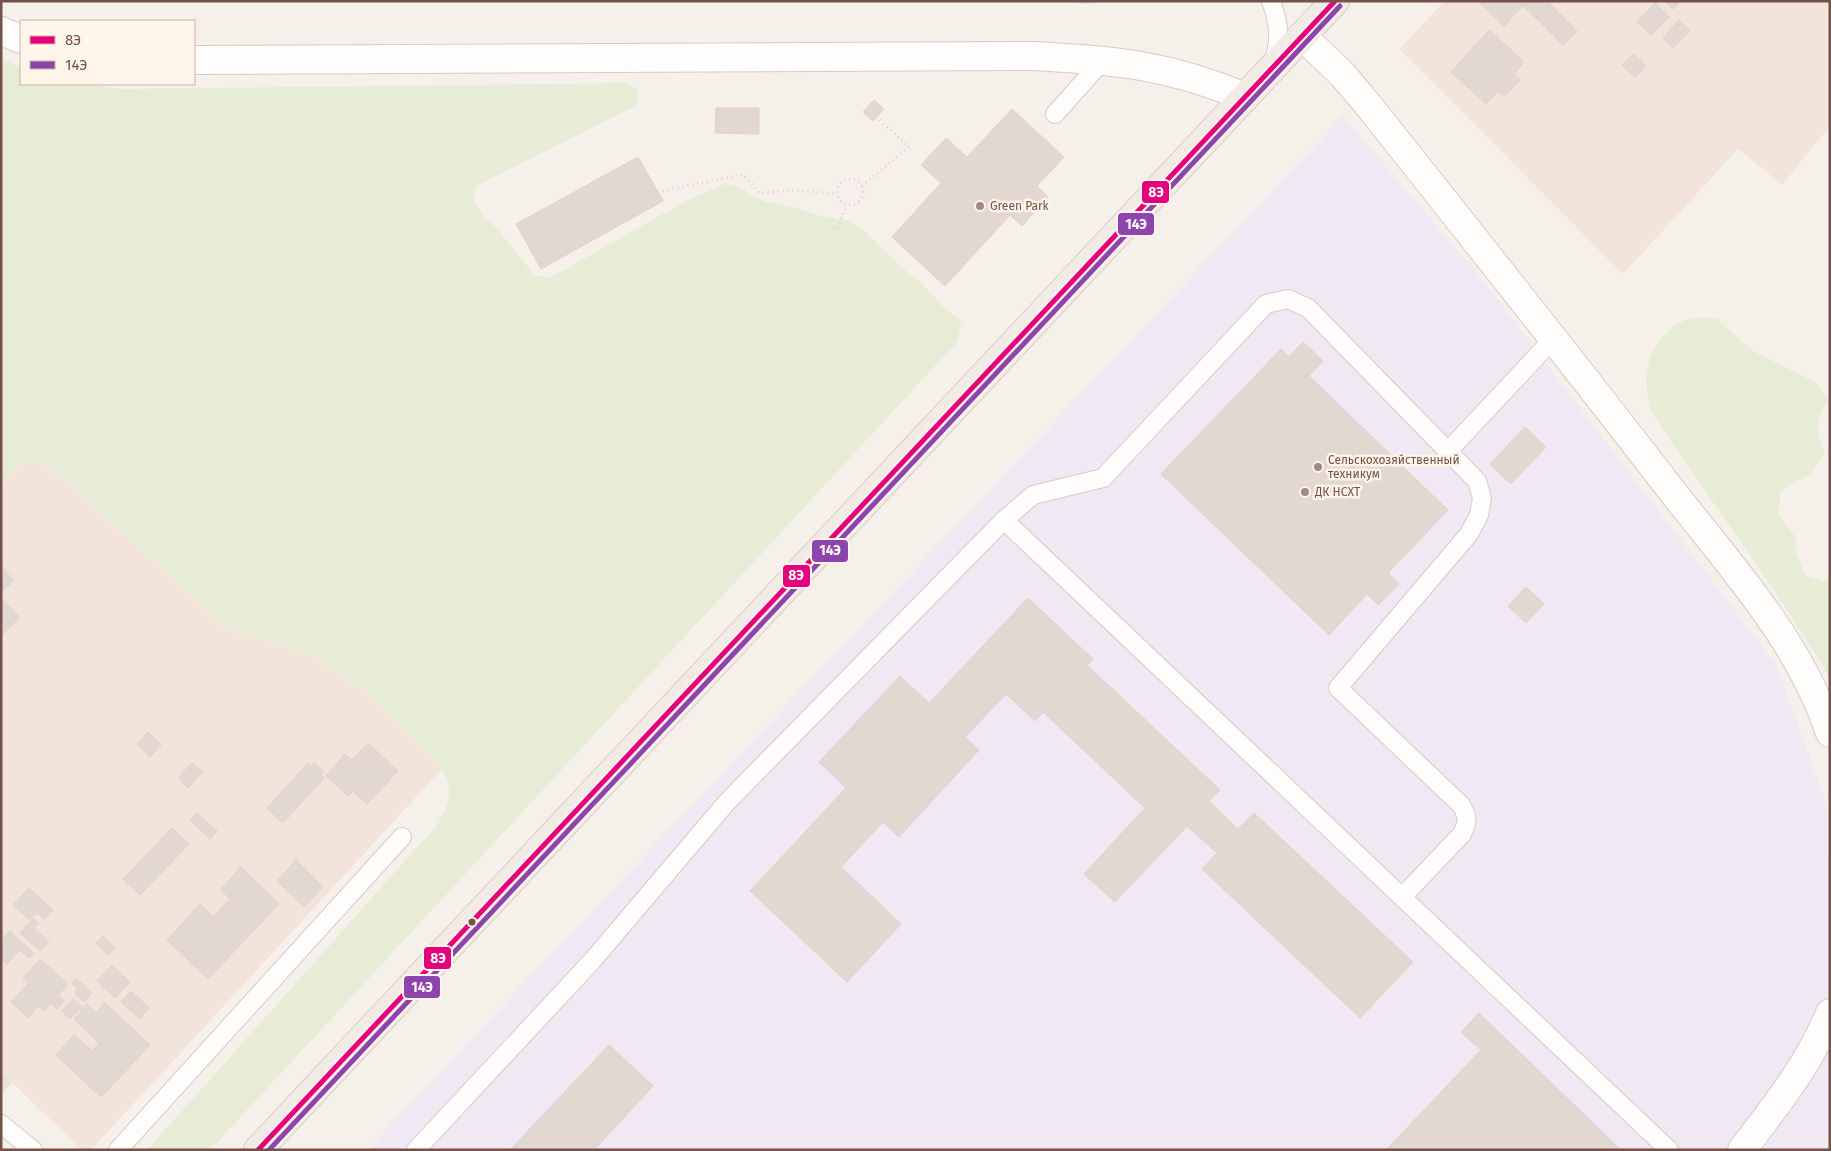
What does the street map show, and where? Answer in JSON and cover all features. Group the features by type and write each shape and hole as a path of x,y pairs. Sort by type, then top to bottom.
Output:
{"main road":[{"path":"258,1150 1335,1"}],"street":[{"path":"1,31 20,39"},
{"path":"1302,36 1342,74 1554,338 1760,604 1796,659 1824,716 1830,733"},
{"path":"195,60 1023,56 1104,59 1175,72 1202,79 1245,97"},
{"path":"1742,1150 1785,1092 1821,1036 1830,1013"}],"lane":[{"path":"1267,74 1276,56 1279,39 1277,21 1271,1"},
{"path":"1055,114 1104,59"},
{"path":"416,1150 592,961 727,802 1004,520 1033,495 1103,478 1266,304 1288,299 1308,308 1449,450 1478,481 1482,498 1479,514 1469,534 1338,688 1461,805 1467,814 1467,825 1462,834 1402,897"},
{"path":"1449,450 1554,338"},
{"path":"1004,520 1669,1150"},
{"path":"118,1150 402,837"},
{"path":"1,1124 33,1150"}],"path":[{"path":"862,186 908,147 876,117"},
{"path":"658,192 743,174 760,193 790,190 836,194"},
{"path":"846,179 858,181 862,186 863,192 858,202 847,205 842,203 836,194 841,182 846,179"},
{"path":"838,228 847,205"}],"shaded area":[{"path":"1445,1 1830,1 1830,126 1782,185 1738,149 1623,274 1399,49"},
{"name":"Сельскохозяйственный техникум","path":"1343,116 1474,269 1776,664 1826,802 1830,900 1830,1150 367,1150"},
{"path":"30,459 63,477 228,630 309,654 369,694 442,769 91,1150 82,1150 1,1072 1,638 22,617 1,596 17,579 1,563 1,484"},
{"path":"1,563 17,579 1,595"},
{"path":"1,596 22,617 1,638"},
{"path":"1,1072 12,1083 1,1094"}],"green space":[{"path":"1,59 20,67 20,85 95,85 120,89 626,83 636,88 638,97 635,106 476,186 473,201 483,216 500,232 535,276 551,277 690,199 725,184 738,186 748,194 766,202 801,209 815,215 846,220 861,228 907,272 924,285 943,307 961,321 958,341 210,1150 147,1150 438,824 448,803 449,791 446,777 442,769 369,694 309,654 228,630 63,477 30,459 1,484"},
{"path":"1702,317 1717,319 1753,351 1818,384 1828,399 1821,413 1818,426 1818,432 1825,453 1810,474 1780,491 1779,516 1797,539 1796,554 1806,576 1830,583 1830,680 1772,587 1661,427 1650,406 1647,391 1648,367 1657,345 1663,336 1683,321"}],"water":[{"path":"1069,1 1113,1 1083,4"}],"building":[{"path":"1478,1 1527,1 1504,26"},
{"path":"1527,1 1552,1 1536,18 1523,6"},
{"path":"1665,1 1681,1 1673,9"},
{"path":"1655,3 1669,17 1651,35 1637,22"},
{"path":"1550,4 1577,31 1563,45 1536,18"},
{"path":"1679,20 1690,31 1673,48 1663,38"},
{"path":"1489,30 1524,62 1514,74 1520,80 1504,97 1498,91 1486,104 1451,72"},
{"path":"1633,54 1646,66 1635,77 1622,65"},
{"path":"874,100 884,109 873,121 863,112"},
{"path":"716,108 759,108 759,134 715,133"},
{"name":"Green Park","path":"1012,109 1064,157 1037,186 1048,197 1022,226 1010,215 945,286 892,237 941,183 921,165 946,138 967,157"},
{"path":"638,157 663,201 541,269 516,224"},
{"name":"ДК НСХТ","path":"1303,342 1323,361 1309,376 1448,510 1388,573 1399,584 1378,605 1367,594 1329,635 1161,474 1281,349 1289,357"},
{"path":"1525,427 1546,447 1511,484 1490,464"},
{"path":"1,569 13,581 1,592"},
{"path":"1526,587 1544,604 1526,623 1508,606"},
{"path":"1028,598 1093,659 1087,665 1220,790 1209,801 1238,829 1254,813 1413,962 1360,1018 1202,869 1217,853 1187,826 1115,902 1084,874 1145,808 1043,712 1035,721 1006,694 965,737 979,750 899,837 883,822 841,867 901,924 847,982 750,891 846,788 819,762 900,676 929,703"},
{"path":"1,599 19,617 2,634 1,634"},
{"path":"148,732 161,745 150,757 137,744"},
{"path":"368,743 398,771 367,804 353,791 348,796 326,776 345,754 352,760"},
{"path":"192,763 203,772 188,788 178,778"},
{"path":"308,763 311,766 314,763 324,772 321,775 324,778 283,823 267,808"},
{"path":"197,813 217,831 210,839 190,820"},
{"path":"172,828 189,844 140,895 123,879"},
{"path":"296,860 323,887 304,907 277,881"},
{"path":"241,867 279,904 208,979 167,940 200,904 213,917 230,899 221,889"},
{"path":"29,888 53,910 45,919 37,913 30,920 13,905"},
{"path":"33,919 39,923 34,928 49,942 40,951 20,933"},
{"path":"10,931 34,954 29,958 20,950 7,964 1,959 1,940"},
{"path":"103,936 115,948 108,955 96,943"},
{"path":"40,959 68,984 58,995 64,1001 57,1009 51,1003 44,1011 38,1006 28,1018 11,1002 29,983 23,978"},
{"path":"112,965 130,982 115,998 97,981"},
{"path":"76,978 92,993 84,1002 74,992 77,989 72,983"},
{"path":"131,991 149,1008 140,1019 121,1002"},
{"path":"73,999 82,1007 70,1019 62,1011"},
{"path":"105,1003 150,1045 101,1097 56,1055 74,1035 92,1051 99,1043 74,1019 87,1004 96,1013"},
{"path":"1479,1013 1621,1150 1386,1150 1481,1050 1461,1032"},
{"path":"609,1045 653,1086 594,1150 510,1150"}],"transit line":[{"name":"8Э","path":"258,1150 1335,1"},
{"name":"14Э","path":"269,1150 1340,6"}],"place":[{"name":"Green Park","path":"980,206"},
{"name":"Сельскохозяйственный техникум","path":"1318,467"},
{"name":"ДК НСХТ","path":"1305,492"}]}
